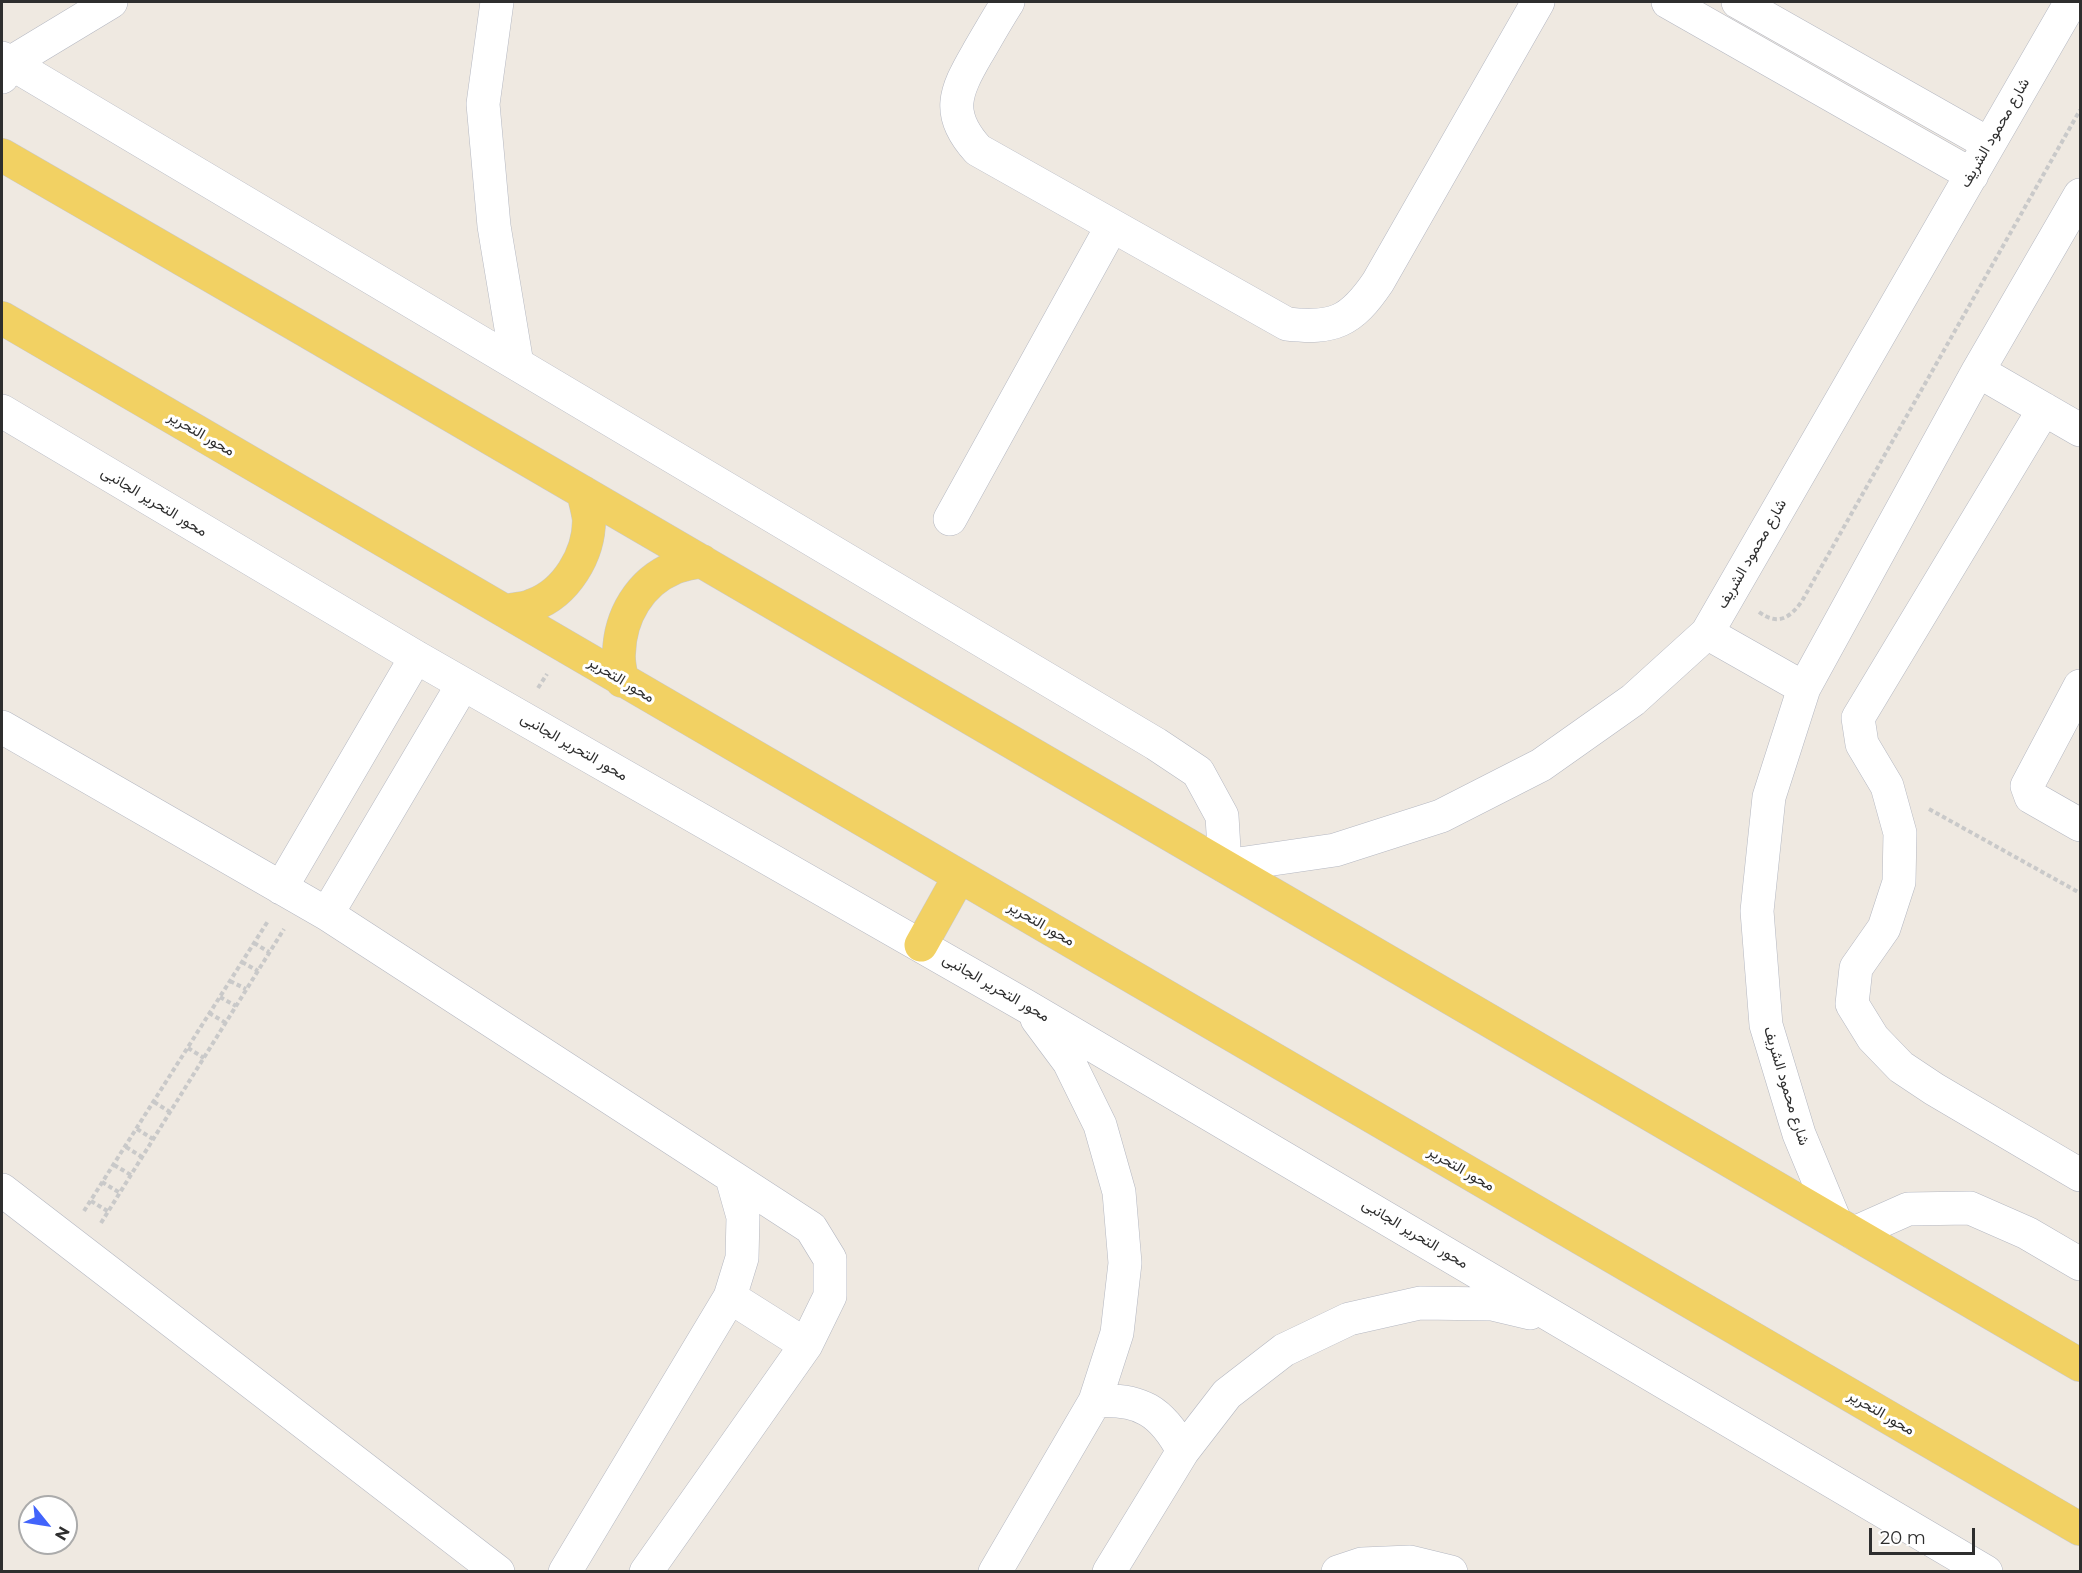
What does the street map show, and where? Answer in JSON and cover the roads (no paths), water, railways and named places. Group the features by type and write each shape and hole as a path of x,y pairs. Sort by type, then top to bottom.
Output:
{"main road":[{"path":"2,155 2080,1365"},
{"name":"محور التحرير","path":"2,318 2080,1529"},
{"path":"505,611 533,605 557,591 574,571 586,546 589,519 583,492"},
{"path":"622,681 618,654 622,627 633,602 652,582 675,568 702,561"},
{"path":"921,945 959,877"}],"street":[{"path":"111,2 4,66 517,364 1156,744 1198,772 1222,816 1225,867"},
{"path":"497,2 483,104 494,226 517,364"},
{"path":"1008,2 959,88 957,105 959,123 966,138 978,150 1287,324 1314,327 1340,321 1363,305 1538,2"},
{"path":"1668,2 1972,175"},
{"path":"1738,2 1989,144"},
{"name":"شارع محمود الشريف","path":"1225,867 1335,850 1441,816 1541,765 1633,700 1707,633 2071,2"},
{"name":"شارع محمود الشريف","path":"1844,1227 1799,1134 1767,1025 1757,911 1769,797 1804,688 1978,371 2080,195"},
{"path":"950,519 1112,226"},
{"path":"1978,371 2080,430"},
{"path":"2044,409 1858,718 1862,744 1887,786 1900,832 1899,882 1884,928 1856,968 1852,1004 1874,1038 1901,1067 2080,1175"},
{"name":"محور التحرير الجانبى","path":"2,411 416,657 1026,1005 1986,1572"},
{"path":"1707,633 1804,688"},
{"path":"299,898 416,657"},
{"path":"299,898 463,684"},
{"path":"2077,703 2028,781 2028,790 2031,798 2080,825"},
{"path":"2,727 299,898 811,1228 830,1258 830,1296 806,1345 646,1572"},
{"path":"995,1572 1095,1401 1117,1333 1125,1263 1119,1192 1100,1125 1069,1062 1026,1005"},
{"path":"565,1572 730,1297 742,1258 743,1217 732,1178"},
{"path":"2,1190 498,1572"},
{"path":"1844,1227 1908,1209 1970,1208 2027,1233 2080,1264"},
{"path":"730,1297 806,1345"},
{"path":"1109,1572 1183,1451 1227,1394 1284,1350 1349,1319 1420,1304 1492,1304 1562,1322"},
{"path":"1095,1401 1117,1400 1139,1405 1158,1416 1173,1432 1183,1451"},
{"path":"1338,1572 1362,1564 1410,1562 1451,1572"}]}
